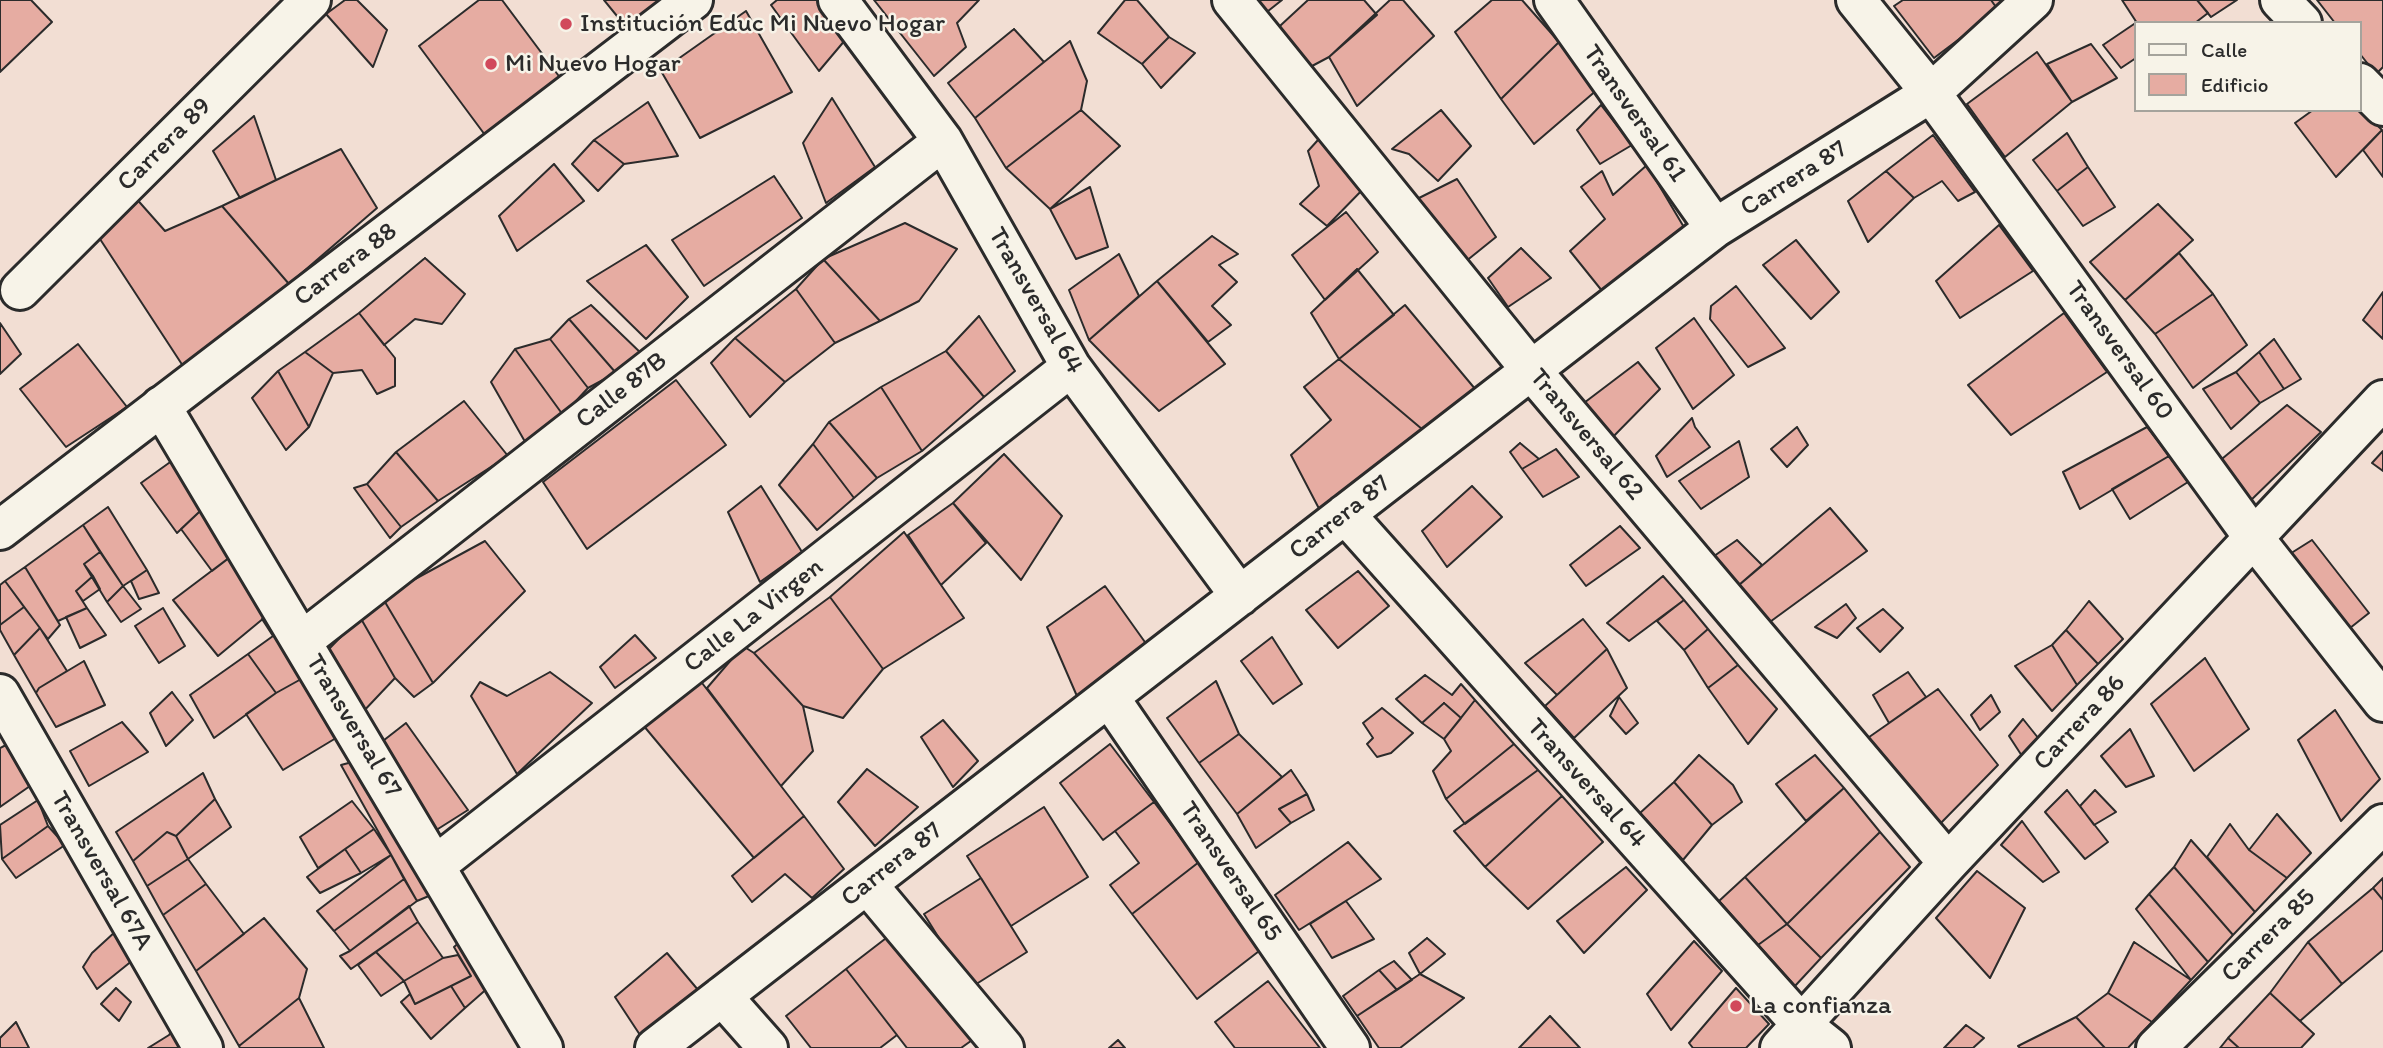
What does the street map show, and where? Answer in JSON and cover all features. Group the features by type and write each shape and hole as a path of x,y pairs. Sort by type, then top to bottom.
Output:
{"street":[{"name":"Carrera 89","path":"20,290 311,0"},
{"name":"Carrera 88","path":"0,530 693,0"},
{"name":"Transversal 64","path":"838,0 943,141 1071,367 1240,596"},
{"name":"Transversal 62","path":"1233,0 1531,370 1948,863"},
{"name":"Transversal 61","path":"1554,0 1715,228"},
{"name":"Transversal 60","path":"1856,0 1931,93 2254,538 2383,702"},
{"name":"Carrera 87","path":"655,1048 1715,228 1931,93 2033,0"},
{"path":"2280,0 2300,21"},
{"path":"2362,85 2383,106"},
{"name":"Calle 87B","path":"302,641 943,141"},
{"name":"Calle La Virgen","path":"436,865 1071,367"},
{"name":"Carrera 86","path":"1791,1036 1948,863 2383,400"},
{"name":"Transversal 67","path":"162,406 543,1048"},
{"name":"Transversal 64","path":"1345,514 1791,1036 1832,1048"},
{"name":"Transversal 67A","path":"0,694 203,1048"},
{"name":"Transversal 65","path":"1109,696 1350,1048"},
{"name":"Carrera 85","path":"2156,1048 2383,824"},
{"path":"867,884 1004,1048"},
{"path":"722,996 768,1048"}],"building":[{"path":"0,0 31,0 52,22 0,72"},
{"path":"345,0 357,0 387,30 373,67 326,14"},
{"name":"Mi Nuevo Hogar","path":"479,0 502,0 564,83 488,139 419,46"},
{"path":"604,0 669,0 630,32"},
{"path":"777,0 818,0 846,39 819,71 771,5"},
{"path":"874,0 979,0 957,23 966,47 934,76"},
{"path":"1125,0 1137,0 1169,37 1142,64 1098,33"},
{"path":"1244,0 1282,0 1258,19"},
{"path":"1308,0 1364,0 1377,15 1329,57 1297,74 1268,37"},
{"path":"1390,0 1403,0 1434,36 1357,106 1329,57"},
{"path":"1492,0 1522,0 1559,42 1501,99 1455,32"},
{"path":"1903,0 1991,0 1998,10 1934,58 1894,6"},
{"path":"1991,0 2010,0 1998,10"},
{"path":"2122,0 2197,0 2208,13 2198,21 2136,21"},
{"path":"2197,0 2237,0 2211,17"},
{"path":"2317,0 2383,0 2383,67 2376,74 2362,56 2362,21 2333,21"},
{"path":"746,11 792,92 700,138 661,71"},
{"path":"2134,24 2134,59 2121,68 2103,45"},
{"path":"1014,29 1044,62 975,118 948,83"},
{"path":"1169,37 1195,53 1161,88 1142,64"},
{"path":"1070,41 1087,81 1081,110 1006,168 975,118"},
{"path":"1559,42 1598,89 1534,144 1501,99"},
{"path":"2091,44 2117,78 2072,102 2047,64"},
{"path":"2037,52 2072,102 2005,157 1967,104"},
{"path":"832,98 875,167 826,203 803,143"},
{"path":"648,102 678,156 624,164 594,140"},
{"path":"1601,105 1632,145 1600,164 1577,130"},
{"path":"1081,110 1120,146 1050,209 1006,168"},
{"path":"1441,110 1471,146 1438,181 1409,154 1392,149"},
{"path":"2362,110 2382,130 2336,177 2295,123 2310,112"},
{"path":"254,116 276,180 240,198 213,151"},
{"path":"1327,130 1369,183 1327,226 1300,204 1319,186 1308,151"},
{"path":"2382,130 2383,132 2383,177 2363,150"},
{"path":"2067,133 2088,167 2057,191 2033,160"},
{"path":"1933,135 1975,192 1958,201 1942,181 1914,198 1886,171"},
{"path":"594,140 624,164 598,191 572,164"},
{"path":"341,149 377,208 289,284 222,206"},
{"path":"554,164 584,201 517,251 499,216"},
{"path":"1647,165 1688,234 1611,302 1570,251 1605,219 1581,187 1602,171 1613,195"},
{"path":"2088,167 2115,207 2083,226 2057,191"},
{"path":"1886,171 1914,198 1868,242 1848,201"},
{"path":"774,176 802,218 704,286 672,240"},
{"path":"1457,179 1496,237 1465,262 1417,199"},
{"path":"1090,187 1108,247 1076,259 1050,209"},
{"path":"134,196 165,231 222,206 289,284 183,366 98,236"},
{"path":"2158,204 2193,240 2125,300 2090,262"},
{"path":"1346,212 1378,252 1325,300 1292,255"},
{"path":"905,223 957,249 919,301 880,321 823,259"},
{"path":"1999,225 2033,271 1960,318 1936,281"},
{"path":"1212,236 1238,254 1219,265 1237,282 1212,306 1231,325 1208,342 1157,281"},
{"path":"1796,240 1839,292 1811,319 1763,265"},
{"path":"646,245 688,297 646,339 587,281"},
{"path":"1521,248 1551,278 1508,307 1488,278"},
{"path":"2179,253 2213,294 2155,334 2125,300"},
{"path":"1119,254 1139,296 1089,340 1069,290"},
{"path":"425,258 465,294 442,324 415,319 384,345 359,313"},
{"path":"823,259 880,321 835,343 796,289"},
{"path":"1357,269 1394,315 1339,359 1311,313"},
{"path":"1157,281 1225,364 1159,411 1089,340"},
{"path":"1736,286 1785,348 1748,367 1710,319 1711,306"},
{"path":"796,289 835,343 785,382 735,338"},
{"path":"2383,292 2383,339 2363,320"},
{"path":"2213,294 2247,345 2193,388 2155,334"},
{"path":"591,305 644,356 616,373 569,319"},
{"path":"1405,305 1481,396 1429,435 1339,359"},
{"path":"359,313 395,358 395,386 377,394 362,370 333,373 305,352"},
{"path":"2064,313 2107,372 2011,435 1968,385"},
{"path":"979,316 1015,371 984,397 946,351"},
{"path":"1694,318 1734,375 1693,409 1656,348"},
{"path":"569,319 616,373 588,388 550,339"},
{"path":"0,323 21,354 0,374"},
{"path":"735,338 785,382 750,417 711,363"},
{"path":"550,339 588,388 563,415 515,349"},
{"path":"2274,339 2301,379 2284,389 2259,352"},
{"path":"78,344 127,407 66,447 20,389"},
{"path":"515,349 563,415 528,447 491,382"},
{"path":"946,351 984,397 922,451 881,387"},
{"path":"305,352 333,373 309,427 278,371"},
{"path":"2259,352 2284,389 2260,403 2236,372"},
{"path":"1339,359 1429,435 1326,522 1291,455 1331,420 1304,387"},
{"path":"1638,362 1660,389 1606,444 1576,409"},
{"path":"278,371 309,427 286,450 252,398"},
{"path":"2236,372 2260,403 2231,429 2203,389"},
{"path":"676,380 726,445 587,549 543,482"},
{"path":"881,387 922,451 877,478 829,422"},
{"path":"464,401 508,456 438,501 396,452"},
{"path":"2287,405 2321,432 2246,505 2217,463"},
{"path":"1692,418 1695,427 1710,447 1667,477 1656,456"},
{"path":"829,422 877,478 854,498 813,444"},
{"path":"1797,427 1808,445 1787,467 1771,449"},
{"path":"2147,427 2169,456 2080,509 2063,472"},
{"path":"1739,441 1749,477 1701,509 1679,481"},
{"path":"1520,443 1539,459 1522,469 1510,452"},
{"path":"813,444 854,498 817,530 779,485"},
{"path":"1556,449 1579,477 1543,497 1522,469"},
{"path":"187,450 214,498 177,533 141,483"},
{"path":"2383,451 2383,471 2372,463"},
{"path":"396,452 438,501 401,527 367,484"},
{"path":"1004,454 1062,516 1021,580 953,503"},
{"path":"2169,456 2188,482 2130,519 2112,489"},
{"path":"367,484 401,527 390,538 354,488"},
{"path":"761,486 802,552 760,582 728,512"},
{"path":"1472,486 1502,517 1447,567 1422,531"},
{"path":"214,498 242,548 212,571 181,529"},
{"path":"953,503 986,543 941,585 908,535"},
{"path":"108,507 147,570 123,586 83,525"},
{"path":"1830,508 1867,551 1763,627 1732,591"},
{"path":"83,525 100,552 84,564 93,576 76,591 87,608 58,621 25,567"},
{"path":"1620,526 1640,548 1586,586 1570,565"},
{"path":"904,532 964,618 883,669 830,597"},
{"path":"1737,540 1762,565 1732,591 1707,561"},
{"path":"2312,540 2369,613 2345,632 2285,557"},
{"path":"485,541 525,591 433,683 382,597"},
{"path":"242,548 276,608 218,656 173,600"},
{"path":"100,552 123,586 107,602 84,564"},
{"path":"25,567 60,625 48,639 5,581"},
{"path":"147,570 159,593 139,599 131,581"},
{"path":"1358,571 1389,606 1338,648 1306,610"},
{"path":"93,576 100,589 83,601 76,591"},
{"path":"1663,576 1684,600 1629,641 1607,623"},
{"path":"5,581 24,607 0,625 0,585"},
{"path":"123,586 141,609 121,622 107,602"},
{"path":"1105,586 1157,659 1083,710 1047,627"},
{"path":"382,597 433,683 414,697 395,678 360,617"},
{"path":"830,597 883,669 843,718 803,706 754,653"},
{"path":"1684,600 1708,629 1684,650 1657,621"},
{"path":"2089,601 2123,639 2098,664 2066,630"},
{"path":"1846,604 1856,618 1837,638 1815,627"},
{"path":"24,607 40,628 14,655 0,630 0,625"},
{"path":"87,608 106,635 80,648 66,617"},
{"path":"163,608 185,646 159,663 135,626"},
{"path":"276,608 312,673 276,693 248,654 273,636 262,619"},
{"path":"1883,609 1903,628 1880,652 1857,628"},
{"path":"360,617 395,678 360,715 328,650"},
{"path":"1583,619 1607,649 1557,695 1525,663"},
{"path":"40,628 67,671 39,688 36,693 14,655"},
{"path":"1708,629 1738,665 1708,688 1684,650"},
{"path":"2066,630 2098,664 2077,685 2052,645"},
{"path":"635,635 656,658 615,688 600,667"},
{"path":"1272,637 1302,684 1273,704 1241,661"},
{"path":"2052,645 2077,685 2052,711 2015,666"},
{"path":"743,646 754,653 803,706 813,751 781,786 707,688"},
{"path":"1607,649 1627,688 1574,738 1545,706"},
{"path":"248,654 276,693 214,738 190,695"},
{"path":"2205,658 2249,729 2194,771 2151,704"},
{"path":"84,661 105,705 56,727 36,693 39,688"},
{"path":"1738,665 1777,709 1748,744 1708,688"},
{"path":"550,672 592,703 517,774 471,696 480,682 507,696"},
{"path":"1908,672 1926,697 1889,723 1873,695"},
{"path":"312,673 346,732 283,770 246,714"},
{"path":"1425,675 1452,695 1461,684 1475,700 1461,718 1444,703 1422,723 1396,699"},
{"path":"699,679 804,816 754,858 643,725"},
{"path":"1216,681 1239,734 1199,763 1167,718"},
{"path":"1938,689 1998,765 1936,828 1862,742"},
{"path":"172,692 193,720 166,746 150,713"},
{"path":"1991,695 2000,712 1980,730 1971,715"},
{"path":"1619,697 1638,723 1626,734 1610,716"},
{"path":"1475,700 1514,744 1446,799 1433,771 1451,751 1444,739"},
{"path":"1444,703 1461,718 1444,739 1422,723"},
{"path":"1382,708 1413,733 1391,753 1377,757 1367,744 1373,738 1363,723"},
{"path":"2335,710 2380,779 2341,821 2298,740"},
{"path":"2023,719 2039,739 2022,756 2009,736"},
{"path":"943,720 978,761 953,787 921,737"},
{"path":"122,722 148,752 89,786 70,751"},
{"path":"406,723 468,810 430,834 379,744"},
{"path":"2130,729 2154,776 2126,787 2101,756"},
{"path":"1239,734 1282,777 1237,814 1199,763"},
{"path":"1110,744 1154,802 1103,840 1060,783"},
{"path":"1514,744 1538,770 1465,824 1446,799"},
{"path":"6,745 30,786 0,807 0,748"},
{"path":"1699,755 1733,785 1742,802 1712,825 1674,782"},
{"path":"1815,755 1844,788 1806,821 1776,784"},
{"path":"356,761 443,890 417,901 341,765"},
{"path":"867,769 918,807 875,846 838,802"},
{"path":"1291,770 1307,794 1279,809 1291,823 1256,848 1237,814"},
{"path":"1538,770 1562,796 1485,867 1454,831"},
{"path":"203,773 215,799 176,836 167,832 133,861 116,832"},
{"path":"1674,782 1712,825 1683,860 1640,813"},
{"path":"1844,788 1880,832 1787,924 1745,877"},
{"path":"2067,790 2108,842 2085,859 2045,812"},
{"path":"2095,790 2116,812 2094,825 2080,806"},
{"path":"1307,794 1314,810 1291,823 1279,809"},
{"path":"1562,796 1603,842 1528,909 1485,867"},
{"path":"215,799 231,827 188,859 176,836"},
{"path":"38,800 48,826 2,859 0,825"},
{"path":"352,801 374,829 318,868 300,837"},
{"path":"1154,802 1199,862 1132,914 1110,885 1139,863 1115,831"},
{"path":"1044,807 1088,877 1011,926 967,856"},
{"path":"2277,814 2311,853 2287,878 2249,850"},
{"path":"804,816 844,869 812,898 785,874 752,902 732,876"},
{"path":"2022,821 2059,872 2043,882 2001,845"},
{"path":"2230,824 2249,850 2287,878 2255,912 2207,857"},
{"path":"48,826 65,845 16,878 2,859"},
{"path":"374,829 391,855 361,873 345,849"},
{"path":"167,832 176,836 188,859 147,886 133,861"},
{"path":"1880,832 1910,867 1821,958 1787,924"},
{"path":"2191,840 2255,912 2233,935 2174,867"},
{"path":"1348,842 1381,879 1299,930 1275,895"},
{"path":"345,849 361,873 320,893 307,877"},
{"path":"391,855 404,879 334,931 317,911"},
{"path":"188,859 206,884 163,915 147,886"},
{"path":"1199,862 1263,948 1197,999 1132,914"},
{"path":"1626,867 1647,890 1584,953 1557,921"},
{"path":"2174,867 2233,935 2208,962 2149,894"},
{"path":"1977,871 2025,908 1990,978 1936,918"},
{"path":"1745,877 1787,924 1758,945 1719,901"},
{"path":"981,878 1027,952 970,988 924,914"},
{"path":"2383,878 2383,900 2373,888"},
{"path":"404,879 417,901 350,951 334,931"},
{"path":"206,884 244,934 196,971 163,915"},
{"path":"2373,888 2383,900 2383,950 2342,984 2308,942"},
{"path":"2149,894 2208,962 2191,980 2136,909"},
{"path":"1346,901 1374,939 1332,958 1310,924"},
{"path":"409,906 418,922 351,969 340,956"},
{"path":"264,918 307,969 299,998 239,1046 196,971"},
{"path":"418,922 443,958 404,981 376,952"},
{"path":"1787,924 1821,958 1795,986 1758,945"},
{"path":"116,931 133,960 97,989 83,967 92,953"},
{"path":"471,932 498,979 465,1008 451,986 471,976 454,947"},
{"path":"894,932 975,1038 961,1048 907,1048 846,969"},
{"path":"1427,938 1445,954 1420,974 1409,953"},
{"path":"1694,941 1722,971 1671,1030 1647,994"},
{"path":"2134,942 2191,980 2152,1022 2108,993"},
{"path":"2308,942 2342,984 2300,1021 2270,993"},
{"path":"376,952 404,981 381,996 358,965"},
{"path":"667,953 704,997 642,1038 615,997"},
{"path":"458,955 471,976 415,1004 404,981 443,958"},
{"path":"1394,961 1412,980 1397,990 1379,970"},
{"path":"846,969 897,1035 880,1048 811,1048 786,1016"},
{"path":"1379,970 1397,990 1357,1016 1343,996"},
{"path":"1420,974 1464,998 1400,1048 1379,1048 1357,1016"},
{"path":"1268,981 1320,1048 1235,1048 1215,1022"},
{"path":"451,986 465,1008 431,1039 401,1002 410,994 415,1004"},
{"path":"116,988 131,1002 119,1021 101,1004"},
{"name":"La confianza","path":"1736,988 1769,1024 1746,1048 1693,1048 1689,1043"},
{"path":"2108,993 2152,1022 2128,1048 2105,1048 2076,1017"},
{"path":"2270,993 2314,1034 2301,1048 2239,1048 2228,1038"},
{"path":"299,998 324,1048 240,1048 239,1046"},
{"path":"1550,1016 1580,1048 1519,1048"},
{"path":"2076,1017 2105,1048 2018,1046"},
{"path":"16,1022 29,1048 0,1048 0,1038"},
{"path":"1966,1025 1984,1038 1973,1048 1944,1048"},
{"path":"173,1029 184,1048 148,1048 169,1035"},
{"path":"2228,1038 2239,1048 2220,1048"},
{"path":"1118,1040 1125,1048 1109,1048"}],"place":[{"name":"Institución Educ Mi Nuevo Hogar","path":"566,24"},
{"name":"Mi Nuevo Hogar","path":"491,64"},
{"name":"La confianza","path":"1736,1006"}]}
